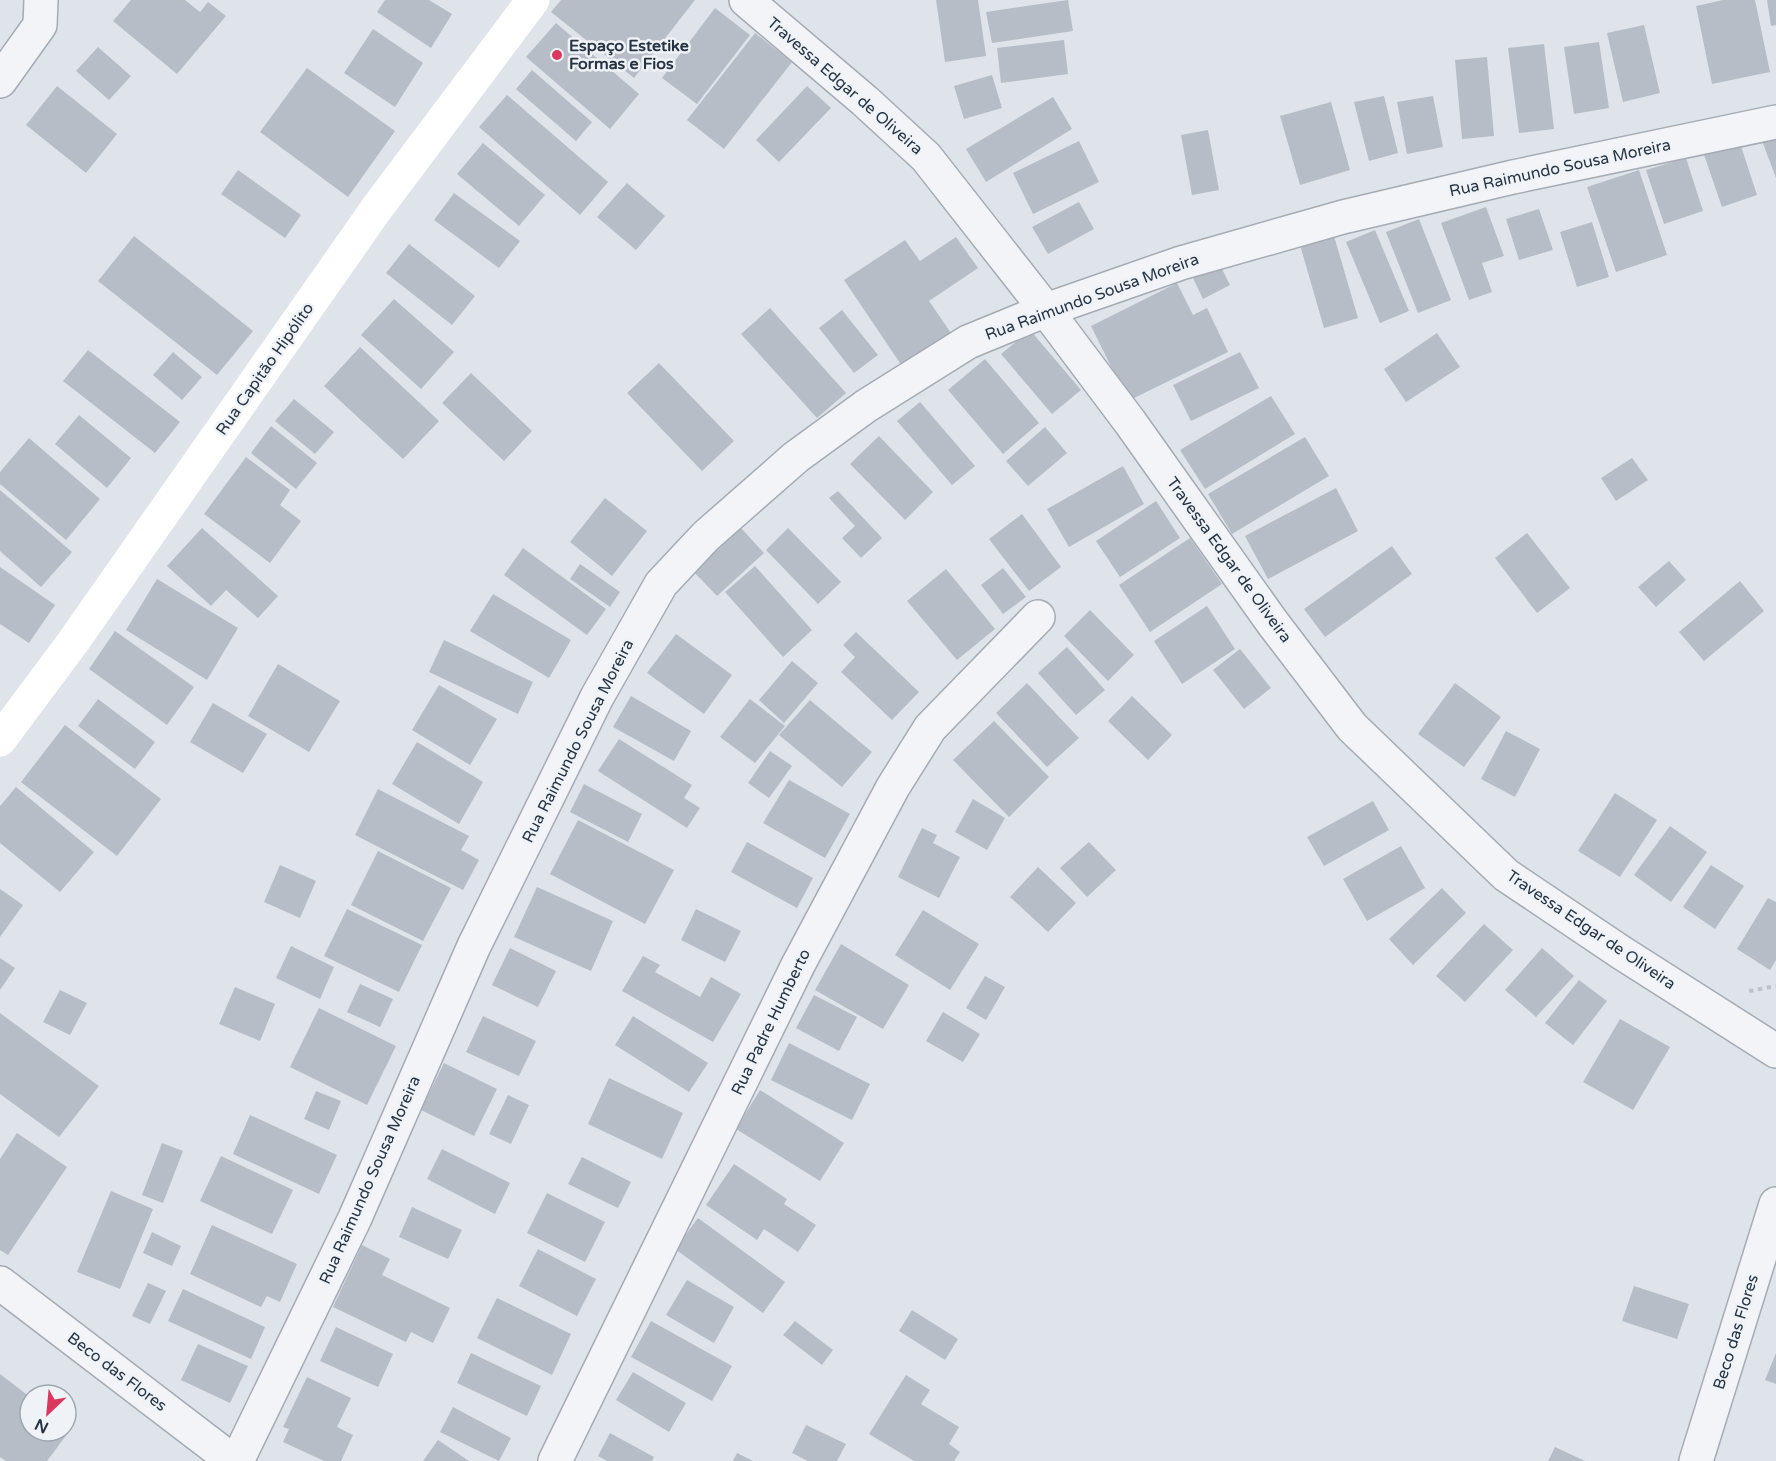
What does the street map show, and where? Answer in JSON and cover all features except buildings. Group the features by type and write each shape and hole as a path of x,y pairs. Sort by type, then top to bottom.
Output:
{"main road":[{"name":"Rua Capitão Hipólito","path":"0,740 73,642 377,208 533,0"}],"street":[{"path":"0,81 40,25 41,0"},
{"name":"Travessa Edgar de Oliveira","path":"746,0 865,101 926,158 1046,310 1130,422 1272,622 1352,728 1506,876 1776,1051"},
{"name":"Rua Raimundo Sousa Moreira","path":"235,1461 355,1218 474,946 597,697 661,584 706,536 796,457 866,406 968,342 1046,310 1180,262 1343,217 1513,177 1776,122"},
{"name":"Rua Padre Humberto","path":"555,1461 798,965 893,787 930,728 1038,617"},
{"name":"Beco das Flores","path":"1696,1461 1776,1204"},
{"name":"Beco das Flores","path":"0,1283 235,1461"}],"place":[{"name":"Espaço Estetike Formas e Fios","path":"557,55"}]}
